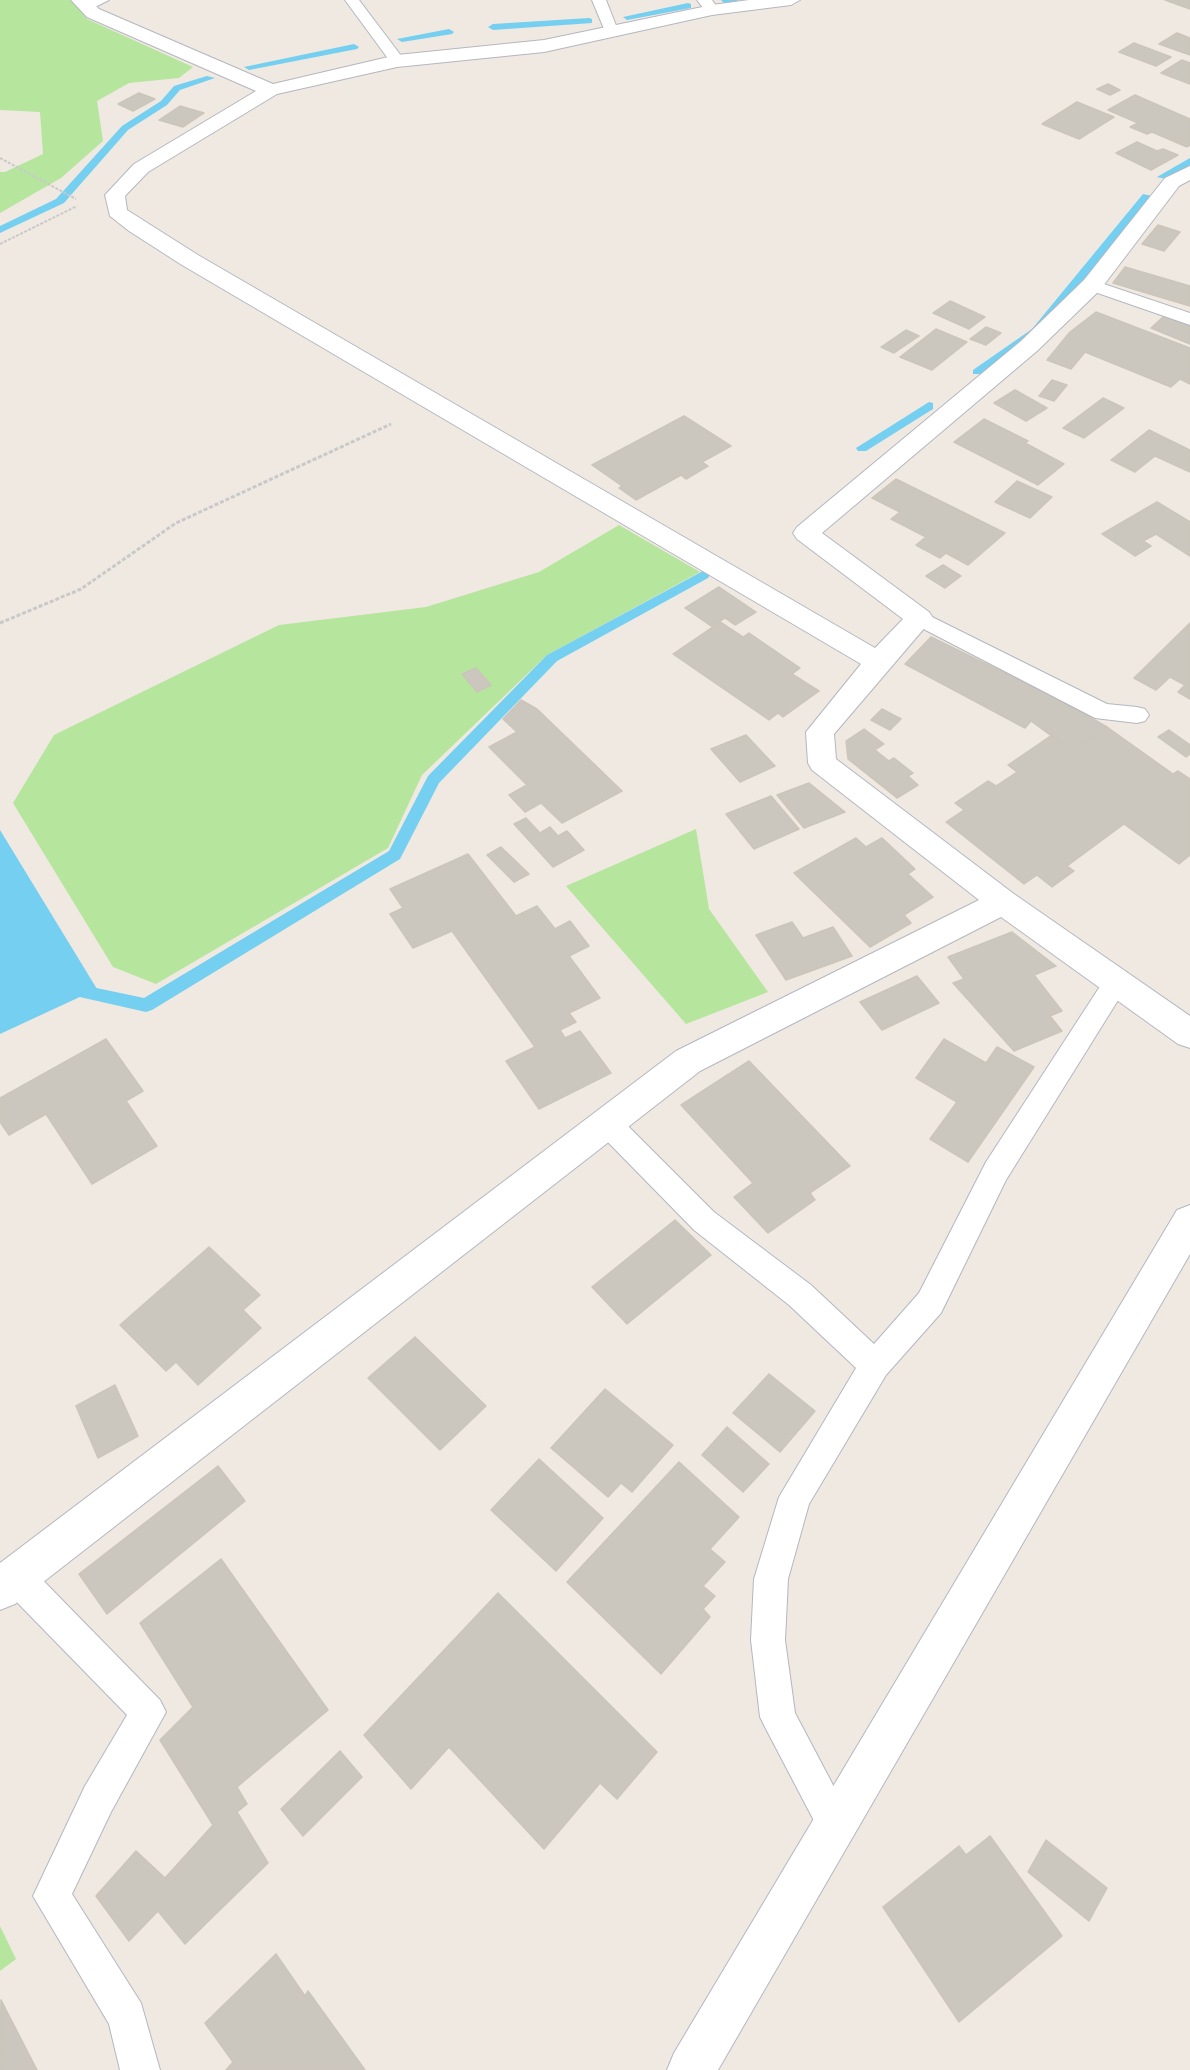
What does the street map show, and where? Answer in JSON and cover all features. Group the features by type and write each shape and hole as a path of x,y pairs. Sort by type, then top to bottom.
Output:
{"street":[{"path":"791,0 708,5 612,33 544,46 397,60 271,90 141,168 116,195 117,212 163,244 878,662"},
{"path":"89,2 93,13 271,90"},
{"path":"1190,172 1172,182 1092,285 1029,345 806,533 920,618 878,662 820,732 822,763 1003,902 1190,1034"},
{"path":"8,1583 688,1061 1003,902"},
{"path":"691,2070 1190,1221"}],"lane":[{"path":"352,0 397,60"},
{"path":"599,0 612,33"},
{"path":"1092,285 1190,319"},
{"path":"920,618 1103,712 1137,715"},
{"path":"835,1823 778,1717 768,1640 771,1579 795,1497 875,1365 930,1303 996,1171 1117,981"},
{"path":"607,1123 704,1221 800,1295 875,1365"},
{"path":"8,1583 148,1712 98,1799 52,1896 127,2017 140,2070"}],"path":[{"path":"0,158 84,203 0,244"},
{"path":"0,623 81,589 176,523 435,403"}],"green space":[{"path":"0,0 72,0 87,19 193,67 179,78 129,83 97,101 103,141 61,178 0,213 0,172 5,172 43,154 40,112 0,110"},
{"path":"619,525 700,572 547,655 422,775 388,848 156,984 113,967 13,803 54,735 279,625 426,607 539,572"},
{"path":"696,829 709,909 768,992 686,1024 566,886"},
{"path":"0,1926 16,1959 0,1971"}],"water":[{"path":"0,830 97,989 0,1034"}],"building":[{"path":"1165,0 1190,0 1190,9"},
{"path":"1177,33 1190,38 1190,55 1159,44"},
{"path":"1134,43 1171,57 1156,66 1119,52"},
{"path":"1182,60 1190,63 1190,84 1161,73"},
{"path":"1108,84 1120,90 1110,95 1097,89"},
{"path":"139,93 155,99 133,111 118,104"},
{"path":"1135,95 1190,119 1190,145 1187,147 1152,132 1147,134 1130,127 1138,123 1108,110"},
{"path":"1077,102 1114,117 1079,139 1042,124"},
{"path":"180,106 204,113 183,127 159,120"},
{"path":"1137,142 1157,151 1163,149 1178,155 1151,170 1116,153"},
{"path":"1158,225 1180,232 1164,251 1142,244"},
{"path":"1125,267 1190,286 1190,306 1113,283"},
{"path":"950,301 985,317 969,329 933,313"},
{"path":"1096,312 1190,348 1190,384 1180,379 1171,387 1085,352 1071,369 1047,360 1070,332"},
{"path":"1164,316 1190,326 1190,344 1151,328"},
{"path":"986,327 1001,333 986,345 970,339"},
{"path":"936,329 967,342 932,370 900,357"},
{"path":"906,330 919,336 894,353 881,347"},
{"path":"1052,380 1067,385 1054,401 1039,396"},
{"path":"1015,390 1047,408 1026,421 994,403"},
{"path":"1103,398 1124,408 1084,438 1063,428"},
{"path":"684,416 731,446 702,462 708,466 686,479 681,475 636,500 619,488 622,486 592,465"},
{"path":"984,419 1028,441 1025,443 1064,464 1038,485 954,442"},
{"path":"1149,430 1190,450 1190,472 1155,456 1135,472 1111,460"},
{"path":"896,479 1005,533 968,565 946,553 940,558 916,545 926,537 891,519 900,512 872,498"},
{"path":"1017,481 1052,497 1030,518 995,502"},
{"path":"1157,502 1190,522 1190,556 1156,534 1143,541 1151,546 1135,556 1102,534"},
{"path":"943,565 961,576 945,588 926,576"},
{"path":"719,587 756,612 735,625 725,618 711,626 685,608"},
{"path":"720,622 743,637 749,633 800,668 792,674 819,691 783,717 778,713 769,720 673,654"},
{"path":"1190,623 1190,699 1178,692 1185,685 1170,677 1156,690 1134,678"},
{"path":"931,637 1054,697 1107,727 1072,751 1031,721 1025,728 905,664"},
{"path":"476,668 491,685 477,692 462,674"},
{"path":"521,700 537,709 622,791 562,823 541,803 525,812 509,795 527,785 489,747 517,732 503,719"},
{"path":"882,709 901,719 890,730 871,720"},
{"path":"1107,727 1173,774 1178,771 1190,779 1190,855 1179,864 1124,824 1067,866 1074,871 1052,887 1037,875 1024,884 946,822 964,810 955,803 988,781 996,786 1017,772 1008,765 1052,735 1072,751"},
{"path":"864,729 884,744 875,750 889,761 894,758 913,773 908,776 918,785 897,798 848,759 846,741"},
{"path":"1169,730 1190,745 1190,754 1186,757 1158,737"},
{"path":"746,735 775,766 740,782 711,749"},
{"path":"809,783 845,812 804,828 777,795"},
{"path":"771,796 799,829 754,849 726,814"},
{"path":"526,818 540,833 550,827 558,836 567,831 584,850 553,867 514,824"},
{"path":"856,838 866,847 882,838 915,869 908,874 933,897 904,915 911,923 870,947 794,873"},
{"path":"501,847 529,874 514,882 487,855"},
{"path":"468,854 516,916 537,906 555,929 570,921 589,946 569,956 600,998 569,1013 576,1022 560,1030 565,1038 580,1031 611,1073 539,1109 506,1061 535,1047 452,931 413,948 390,914 403,908 390,889"},
{"path":"792,922 803,938 833,927 852,956 786,980 756,935"},
{"path":"1012,932 1056,966 1034,975 1062,1011 1050,1016 1062,1031 1014,1051 953,983 964,979 948,957"},
{"path":"917,976 939,1003 882,1030 860,1002"},
{"path":"106,1039 143,1091 126,1101 157,1146 92,1184 46,1114 9,1135 0,1122 0,1098"},
{"path":"944,1039 986,1063 997,1047 1034,1067 968,1162 930,1139 957,1102 916,1078"},
{"path":"749,1061 850,1166 810,1193 815,1200 768,1233 734,1197 753,1183 681,1105"},
{"path":"675,1220 711,1255 627,1324 592,1287"},
{"path":"209,1247 260,1295 243,1310 261,1328 198,1385 176,1362 166,1371 120,1325"},
{"path":"415,1337 486,1406 440,1450 368,1378"},
{"path":"769,1374 815,1411 780,1452 733,1413"},
{"path":"115,1385 138,1436 98,1458 76,1406"},
{"path":"605,1389 673,1445 632,1492 621,1483 608,1497 551,1448"},
{"path":"727,1427 769,1464 743,1492 702,1455"},
{"path":"539,1459 603,1518 556,1571 491,1510"},
{"path":"679,1462 739,1517 710,1549 725,1562 703,1586 715,1596 703,1609 710,1617 661,1674 567,1582"},
{"path":"218,1466 245,1501 107,1614 79,1574"},
{"path":"221,1559 328,1710 237,1787 247,1804 237,1812 268,1863 185,1944 158,1911 129,1941 96,1896 136,1851 165,1878 213,1825 160,1740 193,1707 140,1623"},
{"path":"498,1593 657,1752 617,1799 600,1783 544,1849 449,1747 411,1789 364,1735"},
{"path":"340,1751 362,1777 303,1836 281,1809"},
{"path":"990,1836 1062,1936 959,2022 883,1907 959,1846 966,1855"},
{"path":"1046,1840 1107,1888 1089,1921 1028,1872"},
{"path":"276,1954 305,1996 308,1991 365,2070 226,2070 233,2062 205,2023"},
{"path":"1,2000 37,2070 0,2070"}],"waterway":[{"path":"725,1 736,0"},
{"path":"627,17 688,6"},
{"path":"493,27 589,21"},
{"path":"402,39 449,32"},
{"path":"249,67 354,47"},
{"path":"0,230 60,201 125,128 164,103 177,88 210,78"},
{"path":"1162,177 1190,161"},
{"path":"977,372 1036,331 1147,196"},
{"path":"862,448 929,406"},
{"path":"68,988 146,1005 395,855 433,780 552,658 703,575"}]}
